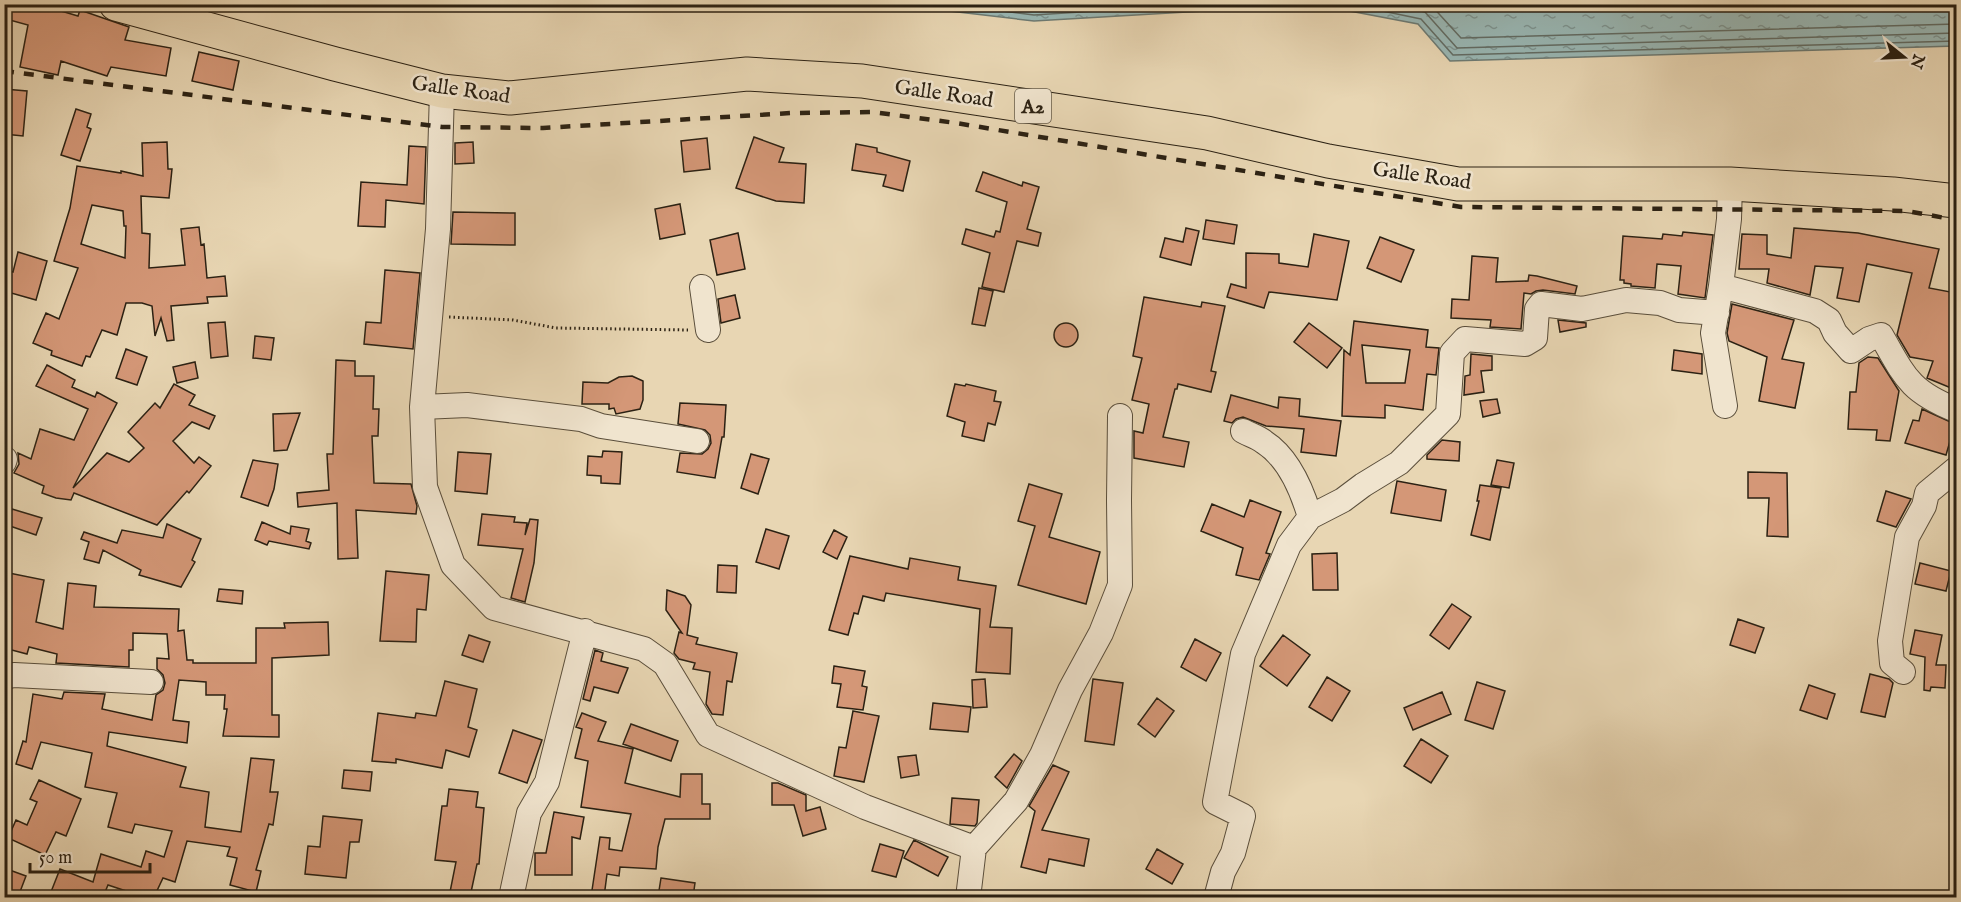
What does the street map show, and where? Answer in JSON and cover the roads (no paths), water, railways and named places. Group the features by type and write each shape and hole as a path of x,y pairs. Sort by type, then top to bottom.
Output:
{"highway":[{"name":"Galle Road","path":"116,4 442,91 510,98 747,74 862,81 1207,132 1328,161 1458,183 1730,184 1893,194 1956,201"}],"street":[{"path":"442,91 438,230 422,406 425,487 453,565 494,608 585,631 644,649 665,664 708,735 865,807 974,848"},
{"path":"1725,406 1713,333 1729,219 1730,184"},
{"path":"1721,286 1815,311 1828,320 1835,333 1851,351 1881,334 1893,358 1912,386 1937,402 1956,410"},
{"path":"702,287 708,330"},
{"path":"1216,897 1223,872 1233,853 1243,816 1215,801 1243,654 1289,545 1310,517 1343,501 1363,485 1399,463 1448,414 1452,353 1465,339 1525,344 1535,338 1537,309 1541,304 1582,309 1626,300 1660,303 1679,310 1717,313"},
{"path":"422,406 467,405 581,419 601,426 697,441"},
{"path":"968,897 974,848 1016,801 1042,755 1070,690 1101,633 1120,585 1120,416"},
{"path":"1243,431 1265,442 1282,459 1303,491 1310,517"},
{"path":"1903,672 1892,663 1890,641 1907,537 1924,506 1927,493 1956,469"},
{"path":"511,897 529,813 547,782 585,631"},
{"path":"4,677 14,675 151,682"}],"water":[{"path":"898,4 1304,5 1034,21"},
{"path":"1318,5 1956,5 1956,46 1450,61 1418,24"}],"railway":[{"path":"4,71 442,127 543,128 791,113 872,112 956,123 1461,207 1907,211 1956,220"}]}
